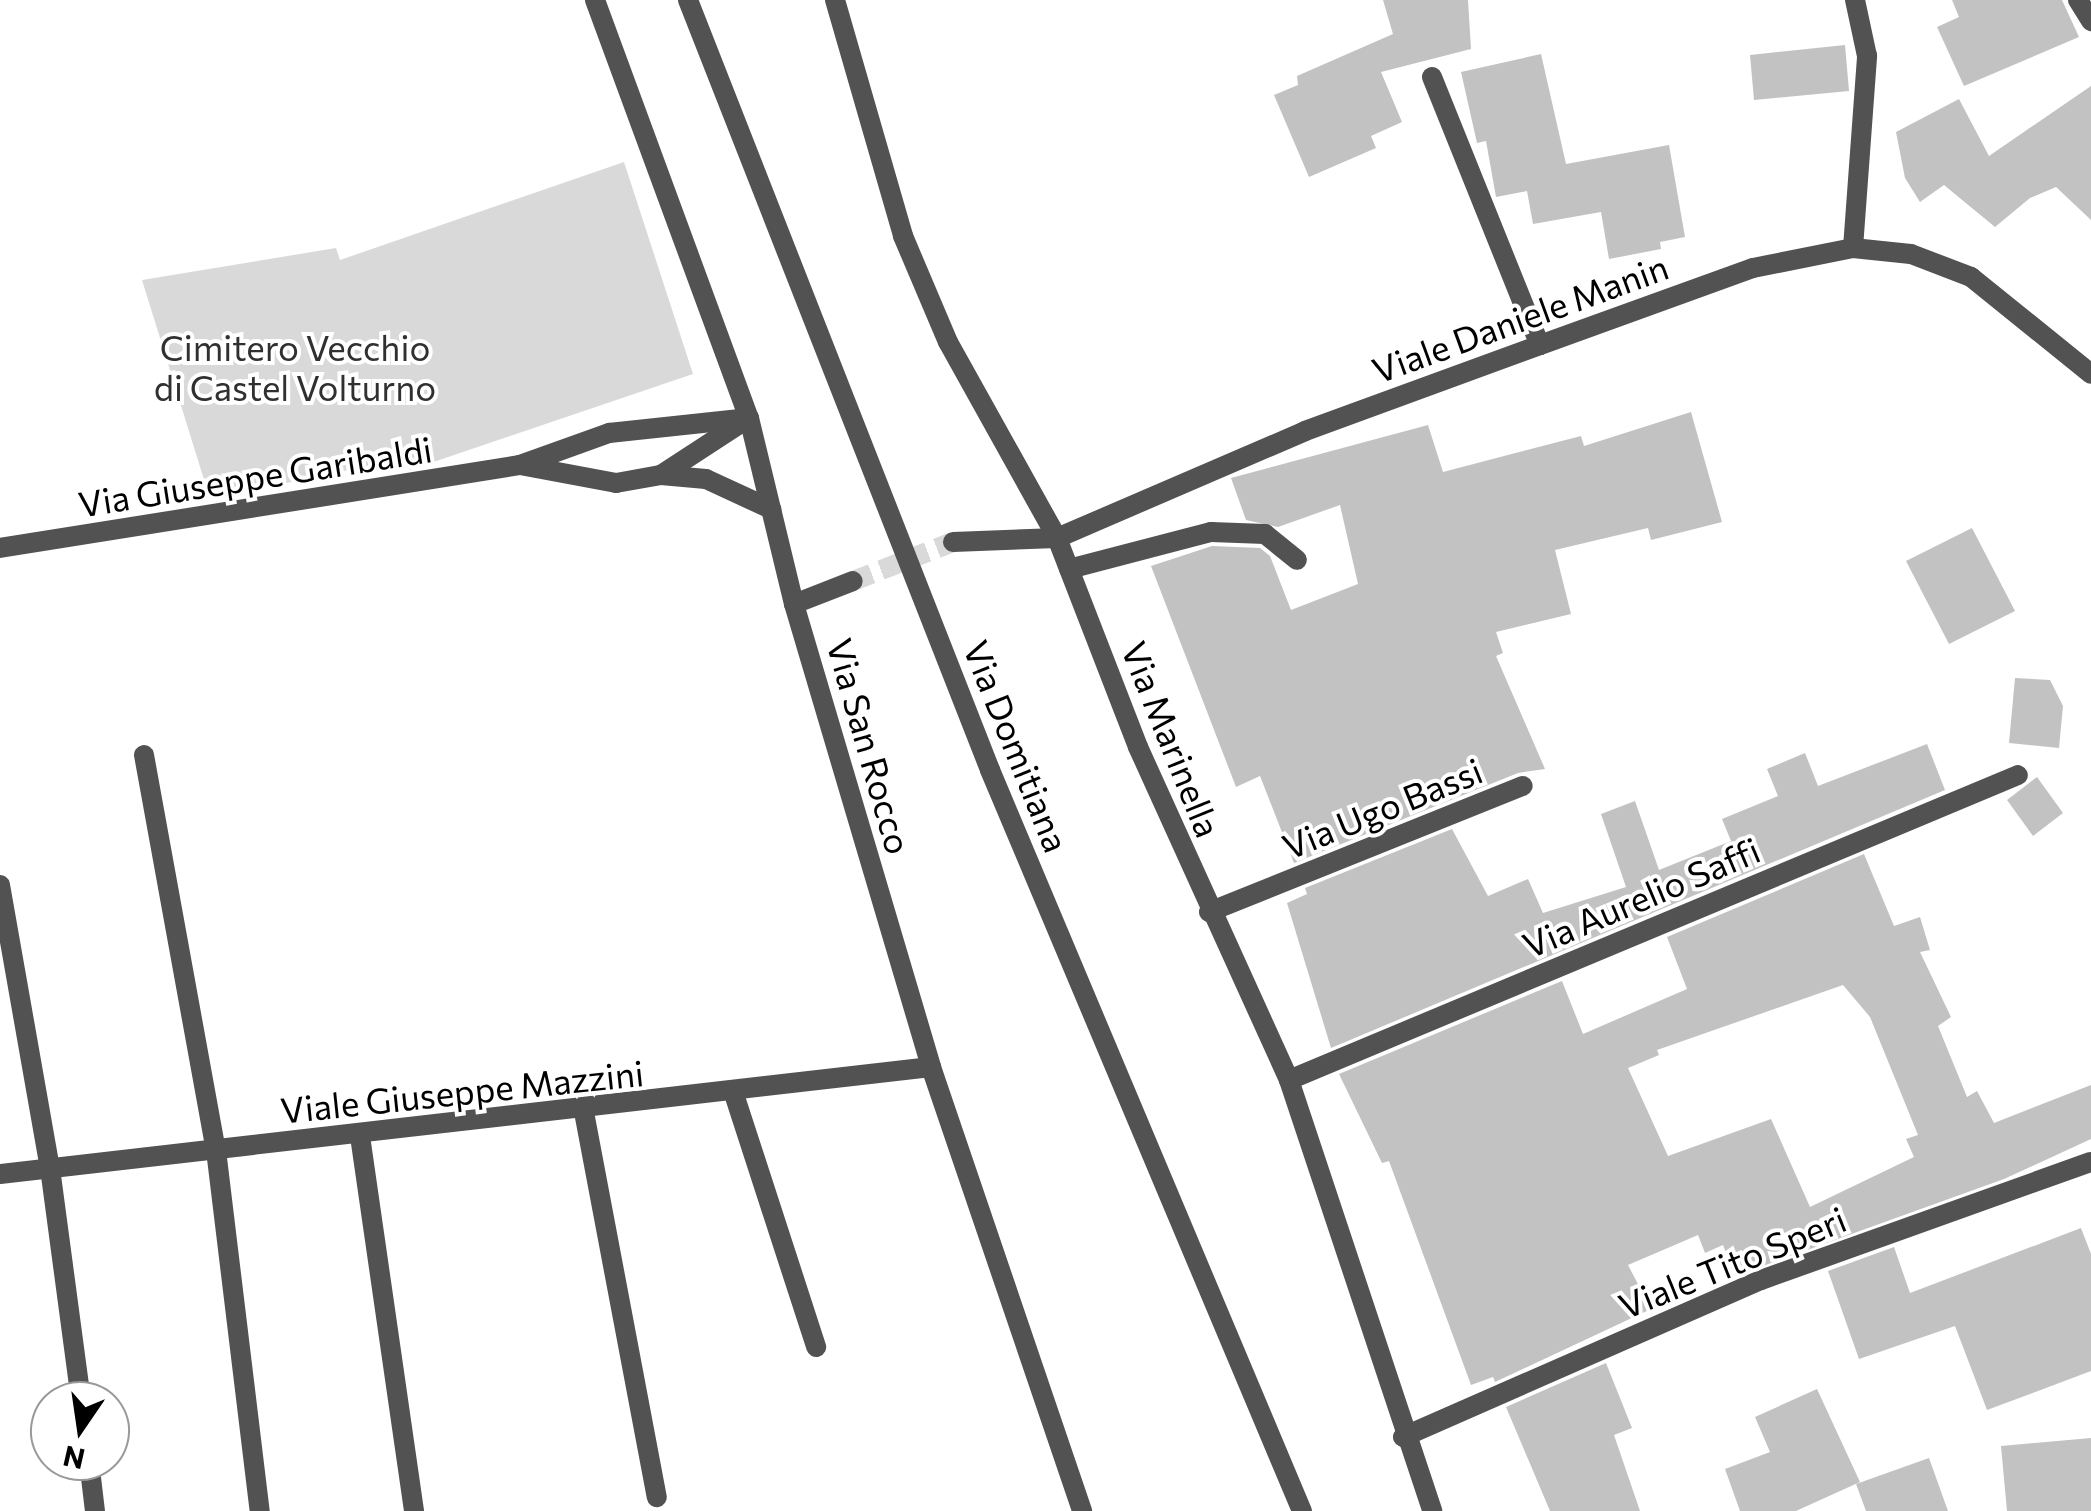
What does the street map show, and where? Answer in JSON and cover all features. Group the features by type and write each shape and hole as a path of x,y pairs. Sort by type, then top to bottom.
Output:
{"street":[{"name":"Via San Rocco","path":"596,0 748,418 794,604 931,1068 1082,1511"},
{"name":"Via Domitiana","path":"688,0 990,770 1302,1511"},
{"name":"Via Marinella","path":"835,0 902,236 948,342 1057,538 1210,912 1289,1080 1403,1437 1432,1511"},
{"path":"1853,248 1867,56 1855,0"},
{"path":"2078,0 2091,21"},
{"path":"1432,77 1540,345"},
{"name":"Viale Daniele Manin","path":"953,542 1057,538 1305,432 1540,345 1753,268 1853,248 1911,254 1971,276 2091,374"},
{"name":"Via Giuseppe Garibaldi","path":"0,548 520,465 610,433 748,418"},
{"name":"Via Giuseppe Garibaldi","path":"661,475 748,418"},
{"name":"Via Giuseppe Garibaldi","path":"520,465 616,483 661,475 706,479 771,509"},
{"path":"1070,570 1212,532 1265,534 1297,560"},
{"path":"794,604 853,581"},
{"path":"144,755 216,1150 260,1511"},
{"name":"Via Aurelio Saffi","path":"1289,1080 2018,775"},
{"name":"Via Ugo Bassi","path":"1210,912 1523,786"},
{"path":"0,885 50,1168 78,1381"},
{"name":"Viale Giuseppe Mazzini","path":"0,1174 584,1112 931,1068"},
{"path":"734,1094 816,1346"},
{"path":"584,1112 658,1497"},
{"path":"360,1136 414,1511"},
{"name":"Viale Tito Speri","path":"1403,1437 1761,1280 2091,1162"},
{"path":"91,1481 95,1511"}],"green space":[{"name":"Cimitero Vecchio di Castel Volturno","path":"624,162 693,374 410,470 401,459 210,499 142,280 336,248 340,260"}],"building":[{"path":"1383,0 1468,0 1471,49 1381,72 1402,122 1371,136 1376,148 1309,177 1274,95 1298,85 1297,76 1393,34"},
{"path":"1952,0 2062,0 2079,37 1964,86 1937,27 1959,17"},
{"path":"1845,45 1849,91 1754,100 1750,55"},
{"path":"1541,54 1566,164 1669,145 1685,237 1660,242 1661,249 1609,259 1601,212 1533,224 1527,191 1496,197 1486,141 1477,143 1461,72"},
{"path":"2091,86 2091,220 2056,187 2030,198 1995,227 1944,185 1920,202 1905,178 1896,132 1959,99 1989,156"},
{"path":"1691,412 1722,522 1651,540 1648,528 1555,550 1571,614 1496,632 1503,653 1496,656 1545,769 1518,773 1294,863 1260,776 1236,787 1151,566 1212,546 1260,548 1270,556 1291,610 1358,584 1340,505 1278,527 1246,520 1231,478 1428,425 1443,472 1581,436 1584,446"},
{"path":"1972,528 2015,611 1949,644 1906,561"},
{"path":"2015,678 2050,680 2063,706 2059,748 2009,743"},
{"path":"1927,744 1945,790 1331,1048 1287,903 1307,894 1305,888 1452,829 1488,896 1528,879 1543,913 1626,887 1601,814 1635,801 1659,870 1731,841 1722,819 1778,796 1767,769 1805,753 1818,786"},
{"path":"2037,777 2063,813 2033,836 2007,800"},
{"path":"1864,854 1894,926 1920,917 1930,950 1920,952 1951,1017 1938,1026 1967,1097 1977,1091 1994,1123 2091,1085 2091,1139 2004,1179 1735,1276 1723,1245 1705,1253 1698,1235 1628,1265 1651,1309 1495,1382 1493,1377 1471,1385 1389,1161 1382,1163 1339,1074 1562,981 1583,1034 1687,989 1667,937","holes":["1843,985 1870,1017 1918,1135 1906,1139 1914,1157 1810,1207 1771,1119 1668,1156 1628,1068 1659,1055 1657,1050"]},
{"path":"2081,1228 2091,1254 2091,1371 1987,1410 1955,1326 1859,1359 1828,1271 1894,1247 1910,1293"},
{"path":"1606,1363 1632,1428 1614,1435 1640,1511 1550,1511 1506,1407"},
{"path":"1817,1389 1860,1482 1796,1511 1740,1511 1725,1469 1770,1452 1755,1417"},
{"path":"2091,1438 2091,1511 2007,1511 2001,1446"},
{"path":"1929,1458 1948,1511 1866,1511 1856,1484"}],"tunnel":[{"path":"853,581 953,542"}]}
